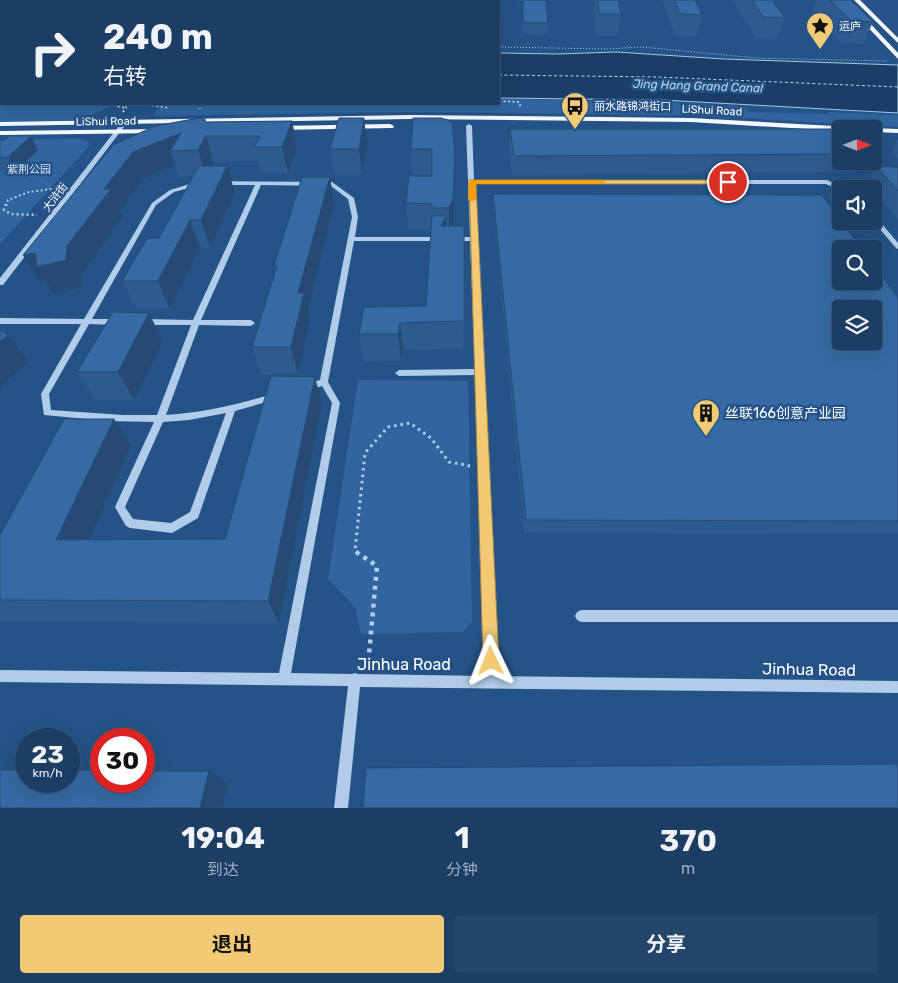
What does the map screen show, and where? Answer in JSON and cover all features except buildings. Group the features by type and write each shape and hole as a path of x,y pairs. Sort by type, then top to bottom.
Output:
{"main road":[{"path":"845,0 898,57"},
{"path":"857,0 898,41"},
{"name":"LiShui Road","path":"0,124 410,117 691,120 832,128"},
{"name":"LiShui Road","path":"264,129 469,126 697,129 832,136"},
{"path":"882,130 898,131"},
{"name":"LiShui Road","path":"0,133 167,131"},
{"path":"882,138 898,139"}],"street":[{"name":"大浒街","path":"0,283 119,132 124,123"},
{"path":"469,126 492,681"},
{"path":"472,182 827,182 832,184"},
{"path":"284,679 336,403 324,382 355,218 351,198 332,184 200,183 172,191 154,204 45,394 47,413 169,418 232,408 324,382"},
{"path":"882,228 898,247"},
{"path":"351,239 474,239"},
{"path":"0,320 124,322"},
{"path":"134,322 251,323"},
{"path":"399,373 479,372"},
{"path":"581,616 898,616"},
{"name":"Jinhua Road","path":"0,676 898,687"},
{"path":"342,808 361,680"}],"lane":[{"path":"232,408 194,515 172,528 130,523 120,507 160,418 196,322 259,183"}],"path":[{"path":"500,48 606,49 642,47 757,58 891,61"},
{"path":"500,101 519,102 522,115"},
{"path":"113,105 125,108 127,105"},
{"path":"147,105 160,108 175,108"},
{"path":"0,209 4,208 8,200 29,192 46,188 75,188"},
{"path":"4,208 4,210 11,214 53,216"},
{"path":"361,680 377,566 355,550 364,453 388,426 410,423 431,438 448,462 483,468"}],"green space":[{"path":"500,99 661,102 744,107 749,112 828,114 828,112 898,115 898,127 882,126 882,120 832,120 832,123 688,115 408,112 154,116 159,105 500,105"},
{"path":"0,105 112,105 91,116 77,120 0,122"},
{"name":"紫荆公园","path":"77,138 87,141 90,145 0,244 0,140"},
{"path":"358,380 468,381 472,622 463,632 361,634 355,607 328,579"}],"water":[{"name":"Jing Hang Grand Canal","path":"616,52 724,59 898,65 898,113 662,100 500,98 500,53"}],"ferry route":[{"path":"500,75 656,77 898,87"}],"slow traffic":[{"path":"472,199 472,182 602,182"}],"place":[{"name":"运庐","path":"820,50"},
{"name":"丽水路锦鸿街口","path":"575,130"},
{"name":"丝联166创意产业园","path":"706,437"}],"route":[{"path":"491,661 472,182 728,182"}]}
